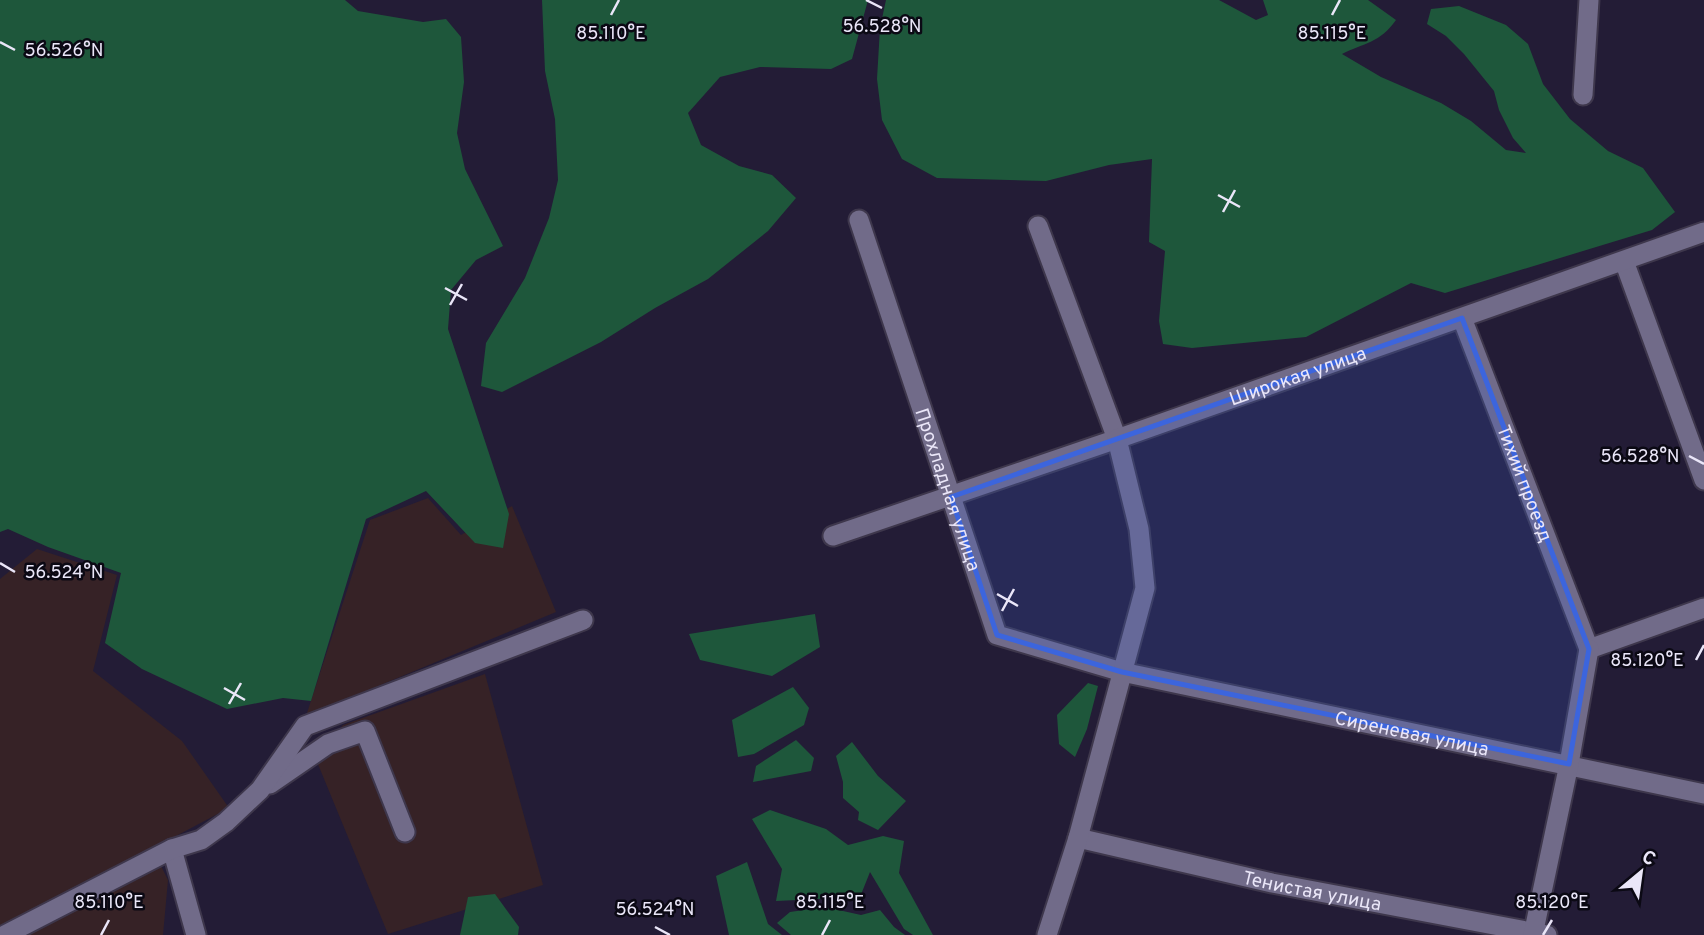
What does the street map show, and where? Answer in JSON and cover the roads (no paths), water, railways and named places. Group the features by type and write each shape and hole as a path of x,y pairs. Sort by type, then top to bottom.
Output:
{"street":[{"path":"1583,94 1589,0"},
{"name":"Прохладная улица","path":"859,220 997,635 1122,672"},
{"path":"1038,226 1117,439 1139,529 1145,588 1078,838 1047,935"},
{"name":"Широкая улица","path":"833,536 1704,232"},
{"path":"1624,261 1704,481"},
{"name":"Тихий проезд","path":"1462,318 1589,649"},
{"path":"1538,934 1589,649 1704,608"},
{"path":"260,790 304,726 583,620"},
{"name":"Сиреневая улица","path":"1122,672 1704,794"},
{"path":"5,935 172,849 201,840 226,822 260,790 328,744 365,732 405,832"},
{"name":"Тенистая улица","path":"1078,838 1272,883 1538,934"},
{"path":"172,849 196,935"}]}
